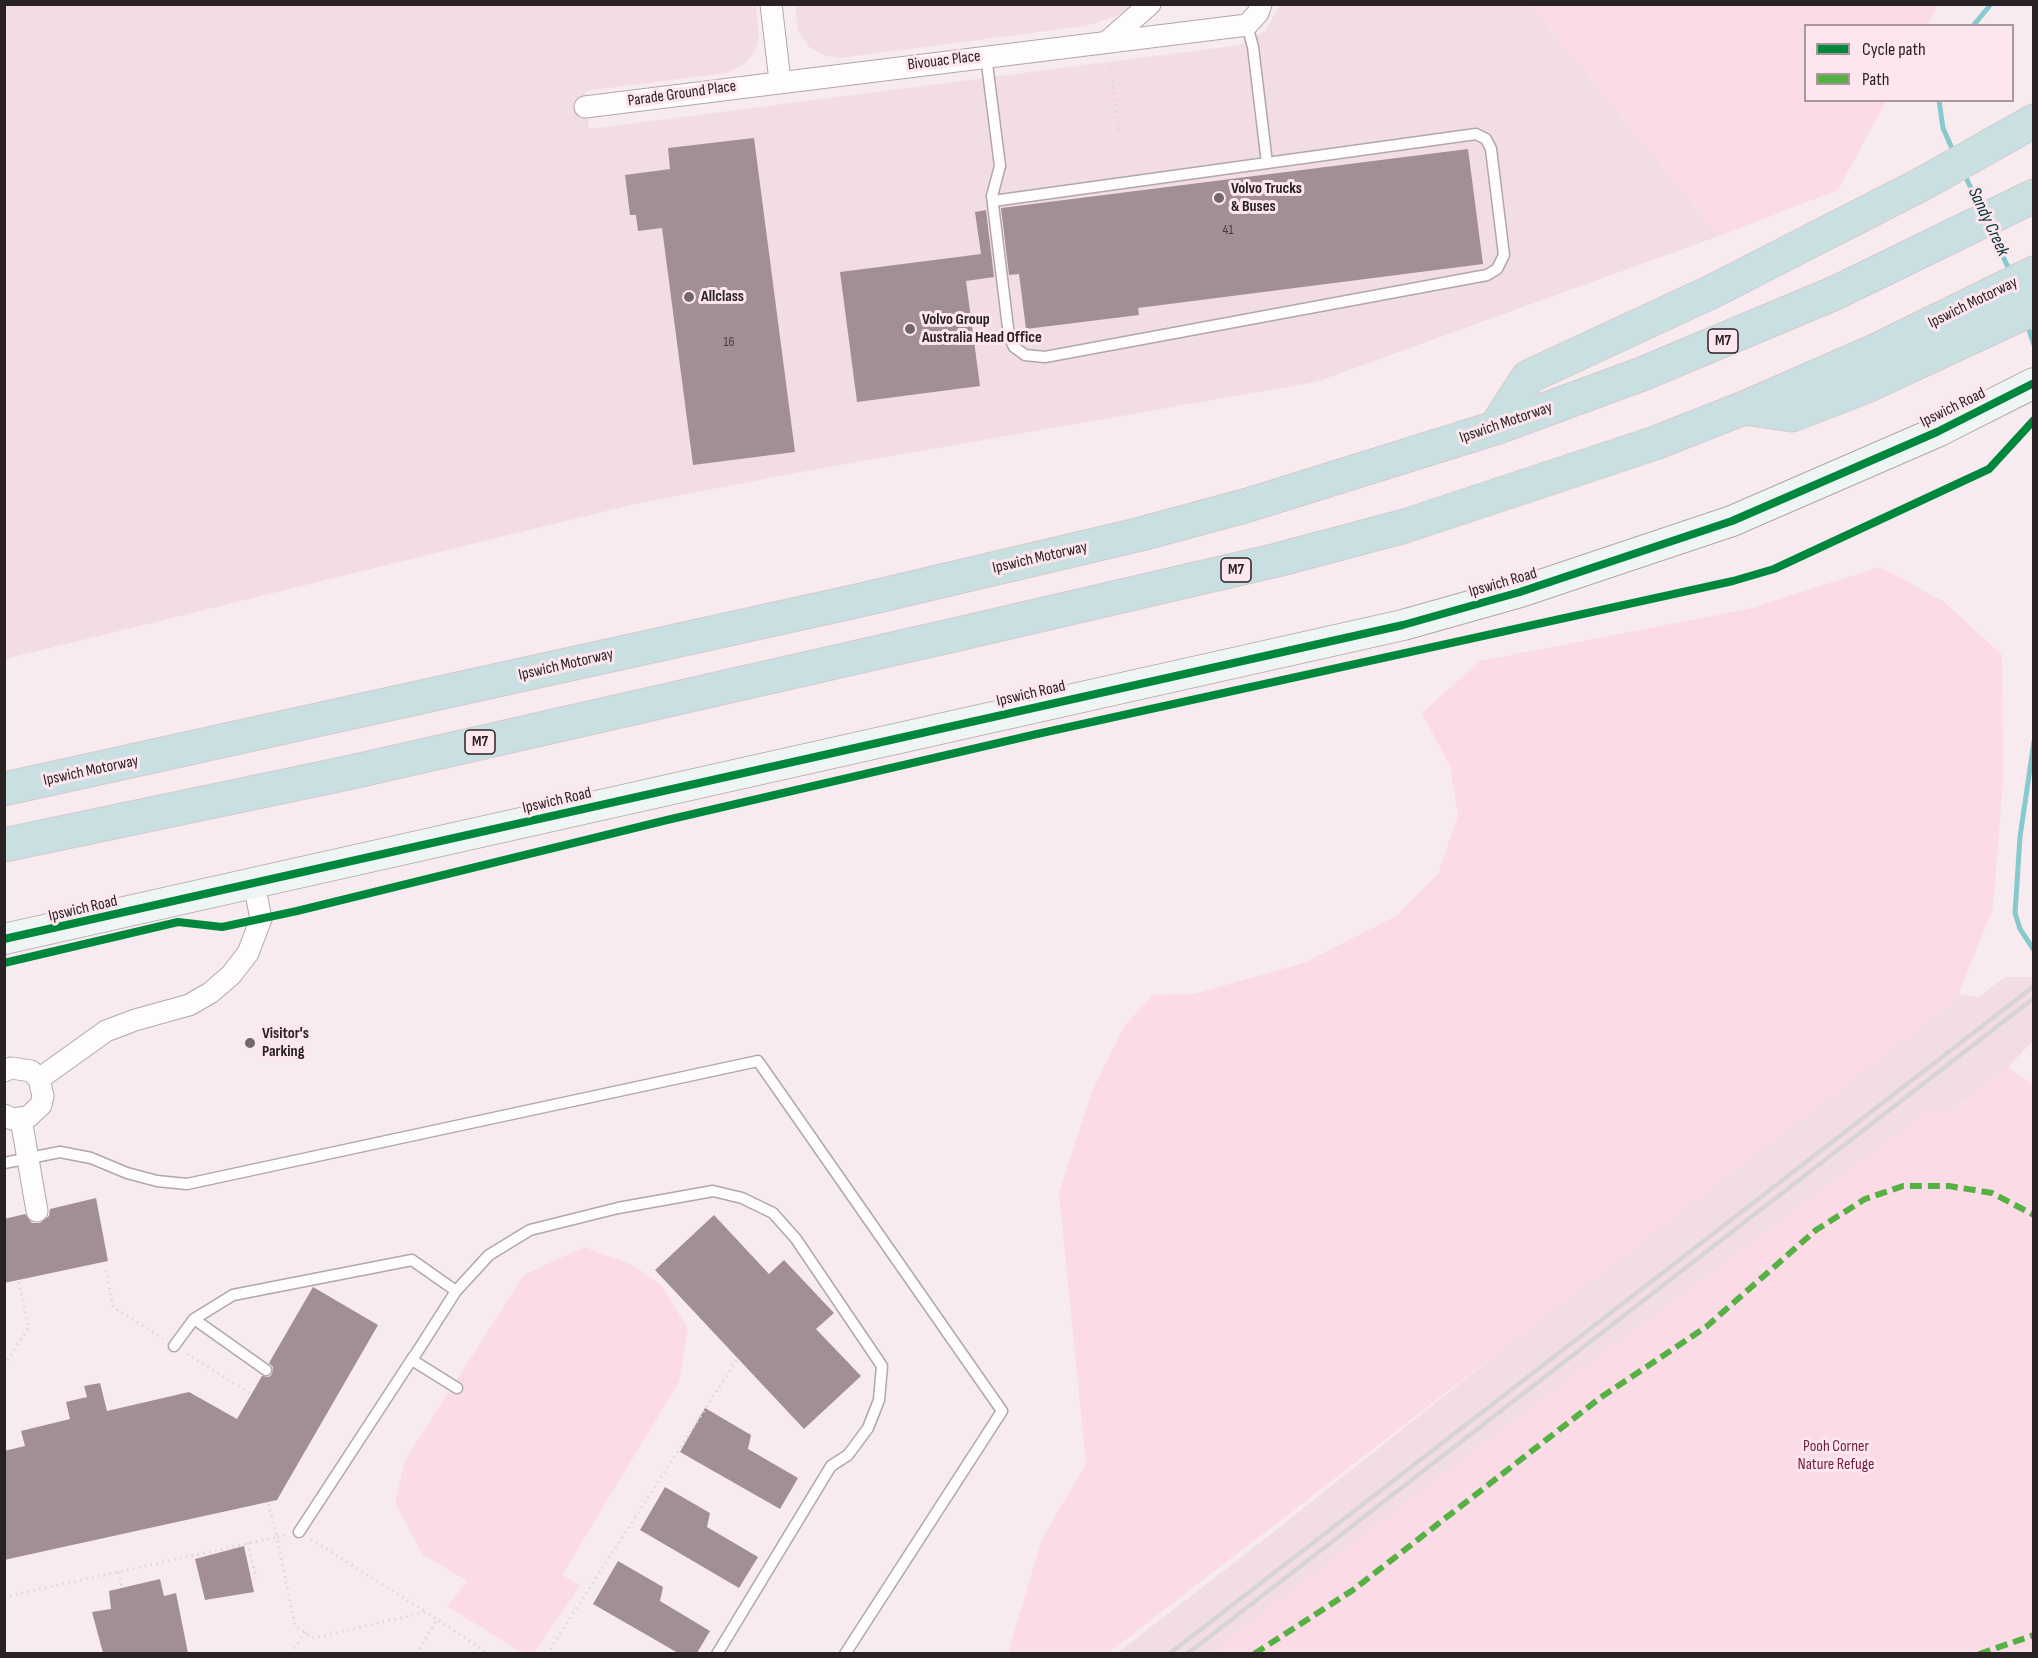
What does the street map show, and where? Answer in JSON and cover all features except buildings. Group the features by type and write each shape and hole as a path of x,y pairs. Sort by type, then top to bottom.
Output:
{"highway":[{"path":"1495,428 1528,376 1713,291 1922,184 2034,121"},
{"name":"Ipswich Motorway","path":"4,789 861,600 1141,534 1301,490 1495,428 1732,338 1945,241 2028,199"},
{"name":"Ipswich Motorway","path":"4,845 363,769 1277,560 1405,526 1514,492 1655,443 1744,408 1877,350 1987,314 2034,273"},
{"path":"1987,314 2034,308"}],"street":[{"path":"771,4 780,81"},
{"path":"1108,41 1150,4"},
{"path":"1246,25 1258,13 1261,4"},
{"name":"Bivouac Place","path":"780,81 1246,25"},
{"name":"Parade Ground Place","path":"585,107 780,81"},
{"name":"Ipswich Road","path":"4,939 1391,628 1520,592 1732,521 1937,432 2029,386"},
{"path":"39,1078 106,1031 135,1020 189,1005 210,993 231,975 248,953 261,919 254,883"},
{"path":"4,1071 22,1068 39,1078 43,1096 41,1105 35,1112 13,1117 29,1160 37,1211"}],"lane":[{"path":"1246,25 1253,47 1268,163"},
{"path":"986,56 1000,166 993,189 993,201 1009,339 1016,349 1035,358 1487,275 1496,271 1502,262 1504,250 1491,149 1482,136 1467,134 993,201"},
{"path":"4,1163 29,1160 60,1152 91,1158 127,1173 157,1181 187,1184 758,1061 1002,1411 845,1653"},
{"path":"299,1532 456,1291 489,1255 530,1230 618,1208 713,1191 742,1198 773,1213 796,1239 882,1366 879,1400 868,1428 848,1455 831,1466 717,1653"},
{"path":"174,1346 194,1319 233,1295 412,1260 456,1291"},
{"path":"194,1319 266,1370"},
{"path":"414,1356 412,1360 457,1388"}],"path":[{"path":"1111,69 1119,131"},
{"path":"4,1365 29,1327 18,1280"},
{"path":"547,1653 738,1358"},
{"path":"268,1502 295,1626 314,1638 426,1612"},
{"path":"4,1597 299,1532 489,1653"},
{"path":"248,1544 256,1579"},
{"path":"119,1572 122,1588"},
{"path":"416,1653 437,1620"},
{"path":"291,1653 305,1632"}],"shaded area":[{"path":"4,5 756,5 759,39 754,53 745,64 727,73 585,91 589,129 1240,45 1265,31 1280,5 1530,5 1719,236 1316,382 812,470 635,504 5,659"},
{"path":"795,5 1136,5 1117,16 1086,26 840,58 825,56 809,47 798,30"},
{"path":"2005,977 2033,977 2033,1041 2008,1067 1251,1653 1116,1654 1266,1538 1951,992 1979,997"}],"green space":[{"path":"1530,5 1938,5 1928,24 1804,24 1804,102 1885,102 1838,190 1719,236"},
{"path":"1880,567 1943,601 2002,655 2003,782 1993,908 1956,1000 1108,1653 1008,1653 1042,1539 1086,1464 1059,1193 1091,1094 1125,1025 1153,995 1194,994 1304,963 1396,916 1438,874 1458,815 1450,766 1422,713 1480,661 1748,609"},
{"name":"Pooh Corner Nature Refuge","path":"2008,1067 2034,1086 2033,1653 1210,1653 1575,1374 1931,1109 1949,1113"},
{"path":"584,1247 635,1266 662,1286 688,1329 679,1382 562,1575 580,1586 534,1653 522,1653 447,1606 468,1581 423,1555 395,1503 405,1460 524,1275"}],"waterway":[{"name":"Sandy Creek","path":"1975,24 1991,4"},
{"name":"Sandy Creek","path":"1939,102 1943,128 1954,153"},
{"name":"Sandy Creek","path":"1963,172 1982,210"},
{"name":"Sandy Creek","path":"1991,229 2010,272"},
{"name":"Sandy Creek","path":"2027,324 2034,345"},
{"name":"Sandy Creek","path":"2034,741 2020,837 2015,913 2020,929 2034,950"}],"railway":[{"path":"1169,1654 2034,986"},
{"path":"1187,1654 2034,998"}],"marked path":[{"path":"1254,1654 1353,1590 1600,1398 1706,1327 1816,1230 1865,1199 1903,1186 1949,1186 1992,1193 2034,1215"},
{"path":"1979,1654 2034,1635"}],"cycle path":[{"path":"4,939 1403,625 1520,592 1732,521 1937,432 2034,383"},
{"path":"4,963 178,922 222,927 297,911 667,820 1037,734 1733,581 1774,569 1989,469 2034,420"}],"place":[{"name":"Volvo Trucks & Buses","path":"1219,198"},
{"name":"Allclass","path":"689,297"},
{"name":"Volvo Group Australia Head Office","path":"910,329"},
{"name":"Visitor's Parking","path":"250,1043"}]}
